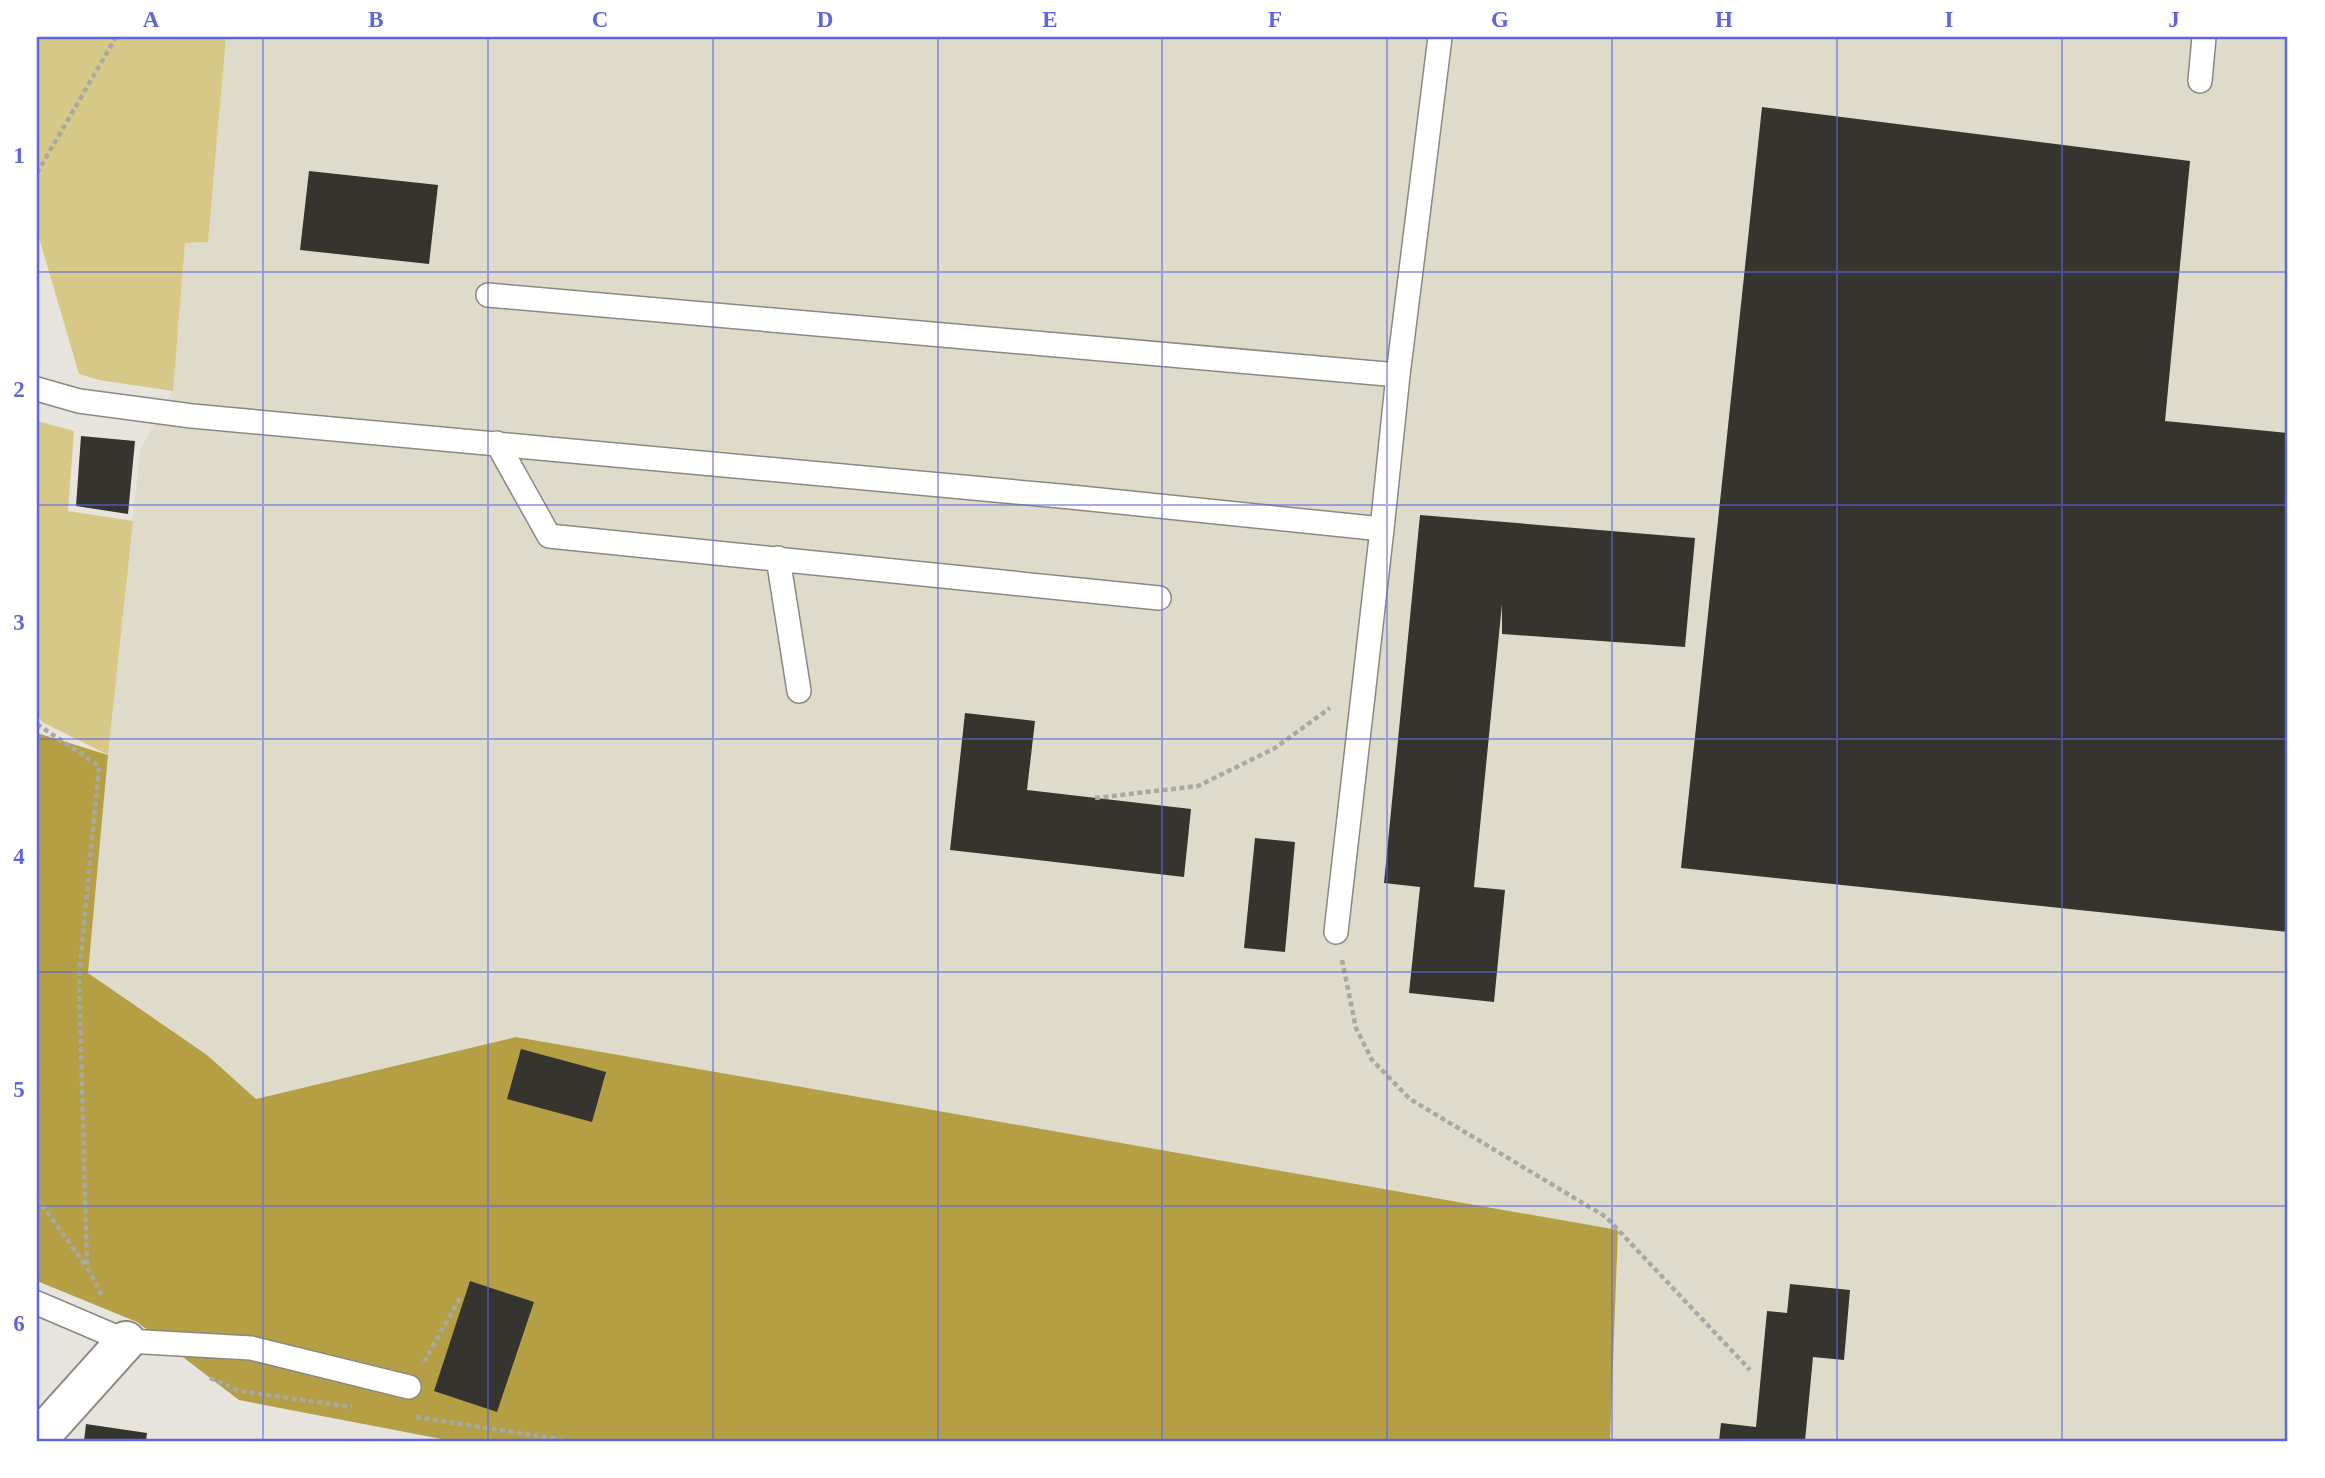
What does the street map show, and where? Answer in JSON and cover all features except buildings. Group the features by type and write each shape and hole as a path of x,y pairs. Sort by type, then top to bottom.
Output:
{"street":[{"path":"37,1440 126,1341"}],"lane":[{"path":"1336,932 1398,375 1440,37"},
{"path":"2200,81 2204,37"},
{"path":"488,295 1398,375"},
{"path":"37,389 79,401 192,416 1071,497 1382,529"},
{"path":"497,443 548,536 1159,598"},
{"path":"778,558 799,691"},
{"path":"37,1303 126,1341 251,1348 410,1387"}],"path":[{"path":"37,173 99,62 116,37"},
{"path":"1096,798 1198,786 1275,748 1365,682"},
{"path":"37,724 99,766 79,977 87,1267"},
{"path":"1336,932 1356,1028 1372,1060 1410,1099 1606,1217 1750,1370"},
{"path":"37,1198 87,1267 126,1341"},
{"path":"410,1387 460,1298"}],"shaded area":[{"path":"37,37 226,37 208,242 185,243 173,391 99,380 79,374 37,231"},
{"path":"226,37 2288,37 2288,1441 1610,1441 1618,1231 516,1037 256,1099 207,1055 88,973 140,450 173,390 185,243 208,242"},
{"path":"37,421 74,431 68,511 133,521 108,755 42,722 37,715"},
{"path":"37,733 108,755 88,973 207,1055 256,1099 516,1037 1618,1230 1610,1441 452,1441 239,1400 137,1322 37,1281"}]}
